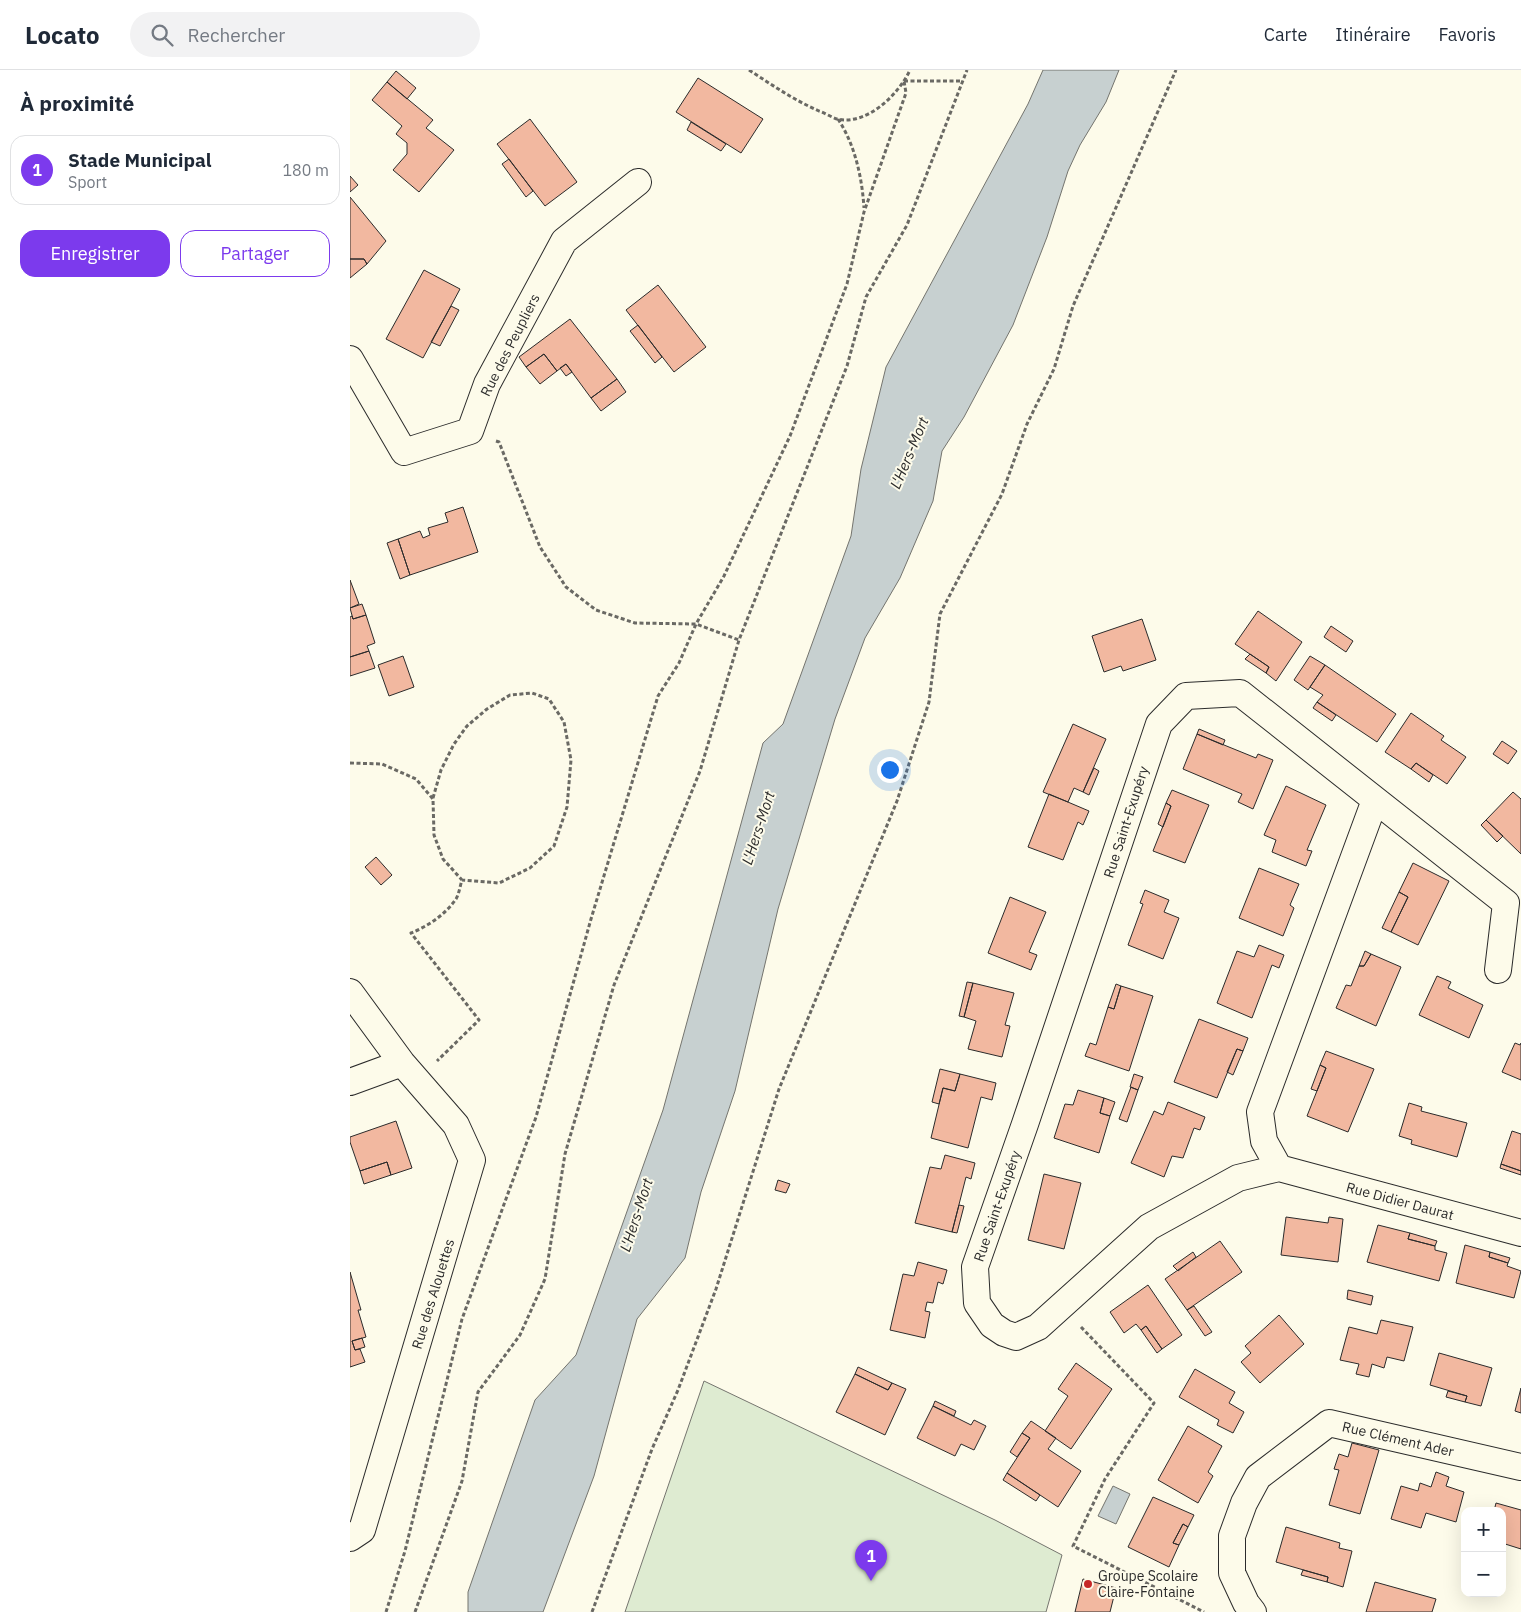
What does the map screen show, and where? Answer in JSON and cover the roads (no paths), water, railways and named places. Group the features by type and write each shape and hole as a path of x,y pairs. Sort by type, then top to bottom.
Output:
{"street":[{"name":"Rue des Peupliers","path":"350,359 404,452 470,430 488,384 564,241 638,182"},
{"name":"Rue Saint-Exupéry","path":"1279,1168 1238,1178 1149,1227 1038,1327 1016,1337 1004,1333 992,1325 977,1303 975,1266 1025,1124 1159,724 1186,696 1240,693 1506,903 1498,970"},
{"path":"1279,1168 1264,1141 1260,1112 1375,800"},
{"name":"Rue des Alouettes","path":"350,992 410,1072 456,1124 472,1160 362,1530 350,1538"},
{"path":"350,1082 410,1072"},
{"name":"Rue Didier Daurat","path":"1279,1168 1521,1234"},
{"name":"Rue Clément Ader","path":"1253,1612 1246,1603 1232,1573 1232,1536 1244,1502 1258,1477 1329,1423 1521,1467"}],"water":[{"name":"L'Hers-Mort","path":"1043,70 1119,70 1106,102 1080,145 1068,171 1047,237 1013,325 964,417 942,451 933,501 900,578 865,638 835,719 778,909 735,1091 701,1192 685,1258 637,1319 594,1476 543,1612 468,1612 468,1592 535,1400 576,1355 663,1110 763,743 783,724 851,536 861,469 886,367 1028,104"},
{"path":"1113,1486 1130,1494 1116,1524 1098,1516"}],"place":[{"name":"Stade Municipal","path":"871,1581"},
{"name":"Groupe Scolaire Claire-Fontaine","path":"1088,1584"}]}
